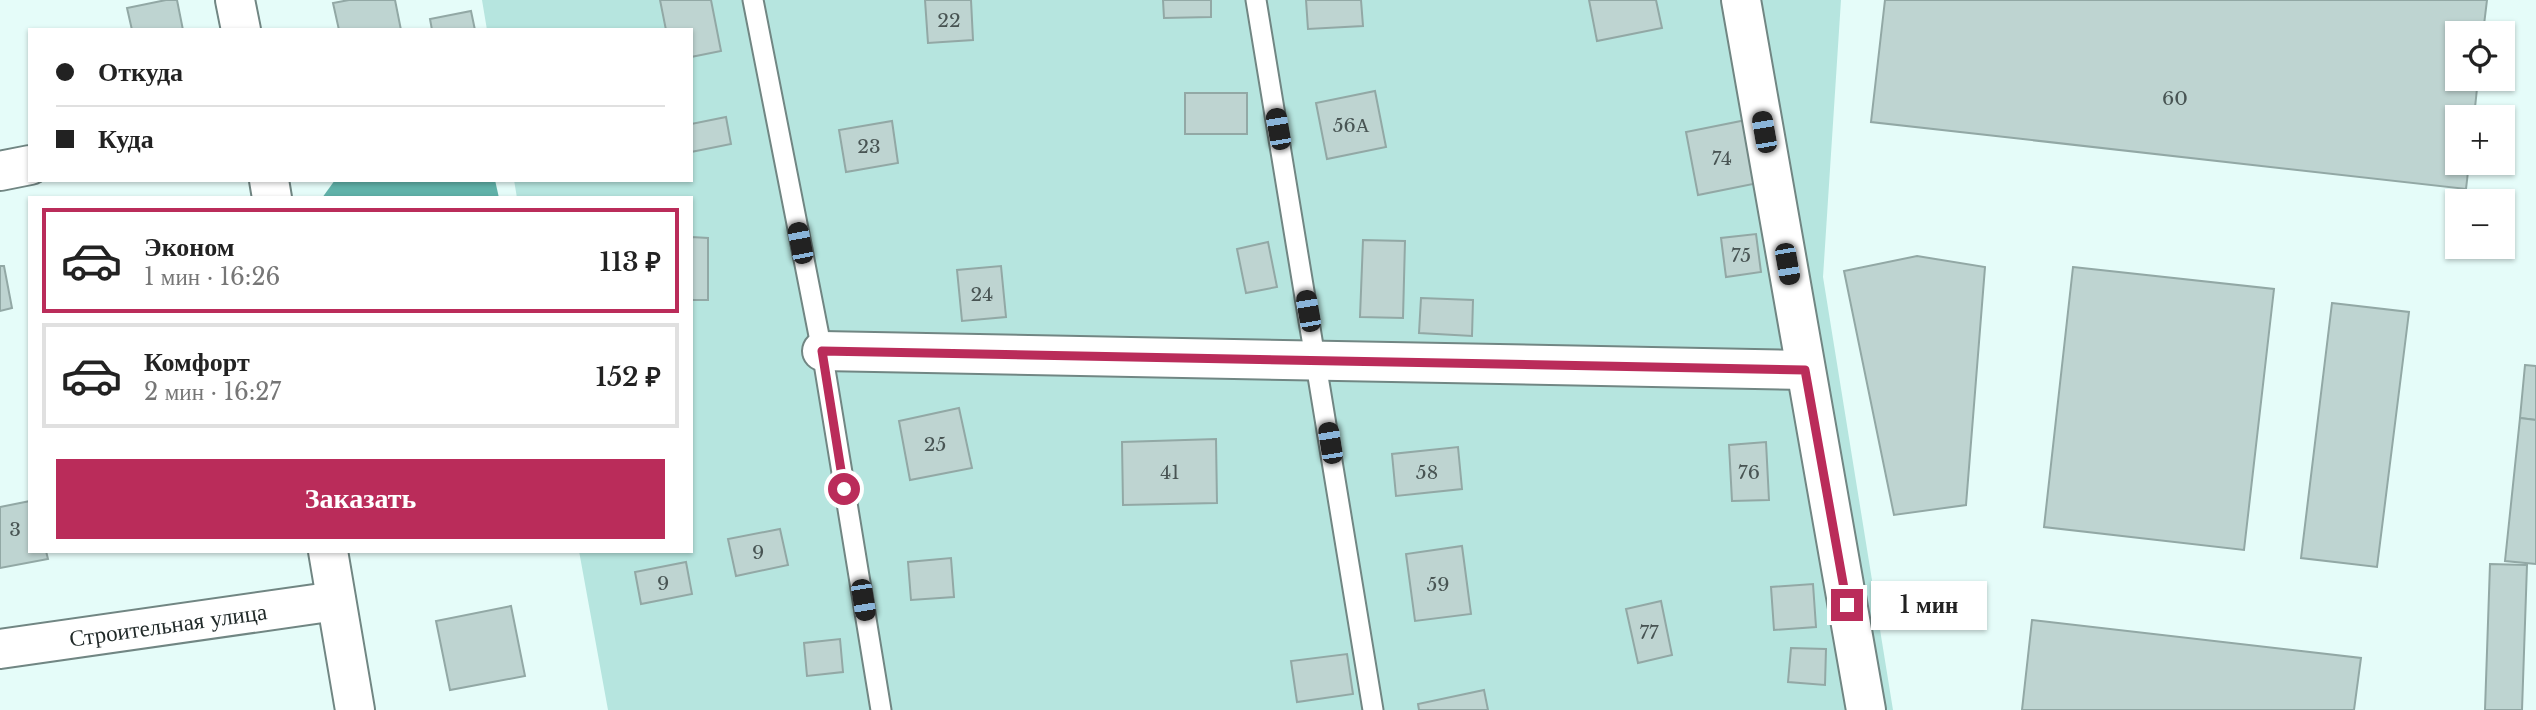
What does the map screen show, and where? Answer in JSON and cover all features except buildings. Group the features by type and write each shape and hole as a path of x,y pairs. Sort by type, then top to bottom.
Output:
{"street":[{"path":"235,0 241,28"},
{"path":"1741,0 1866,710"},
{"path":"0,171 28,165"},
{"path":"822,351 1805,370"},
{"path":"328,553 355,710"},
{"name":"Строительная улица","path":"0,649 336,601"}],"lane":[{"path":"753,0 822,351 881,710"},
{"path":"1256,0 1373,710"}],"shaded area":[{"path":"482,0 1841,0 1823,277 1893,710 608,710 579,553 693,553 693,196 517,196 514,182 693,182 693,28 487,28"}],"water":[{"path":"334,182 495,182 499,196 323,196"}],"route":[{"path":"844,489 822,351 1805,370 1847,605"}]}
